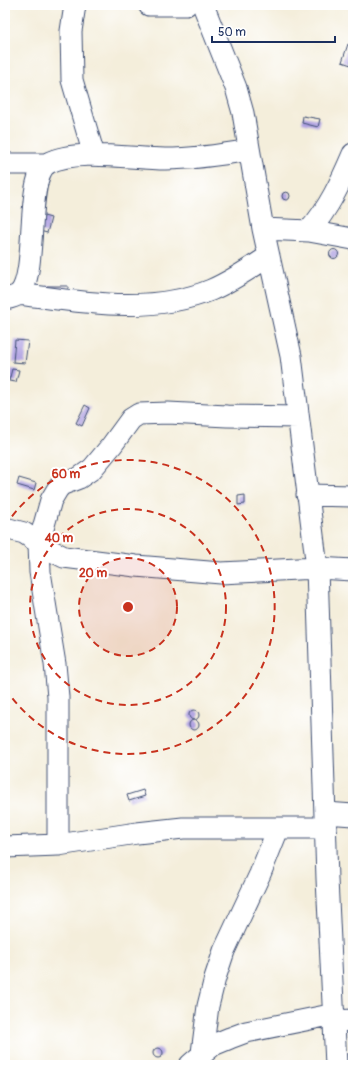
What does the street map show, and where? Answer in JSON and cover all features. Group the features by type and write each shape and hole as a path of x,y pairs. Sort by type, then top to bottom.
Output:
{"street":[{"path":"75,5 71,30 72,80 94,155"},
{"path":"149,5 186,5"},
{"path":"203,5 236,88 242,113 263,230 291,356 317,568 326,820 341,1018 336,1065"},
{"path":"5,164 47,164 68,157 94,155 164,159 202,158 249,150"},
{"path":"309,231 323,215 353,154"},
{"path":"12,297 24,285 29,264 36,190 39,174 47,164"},
{"path":"263,230 309,231 353,239"},
{"path":"12,297 96,303 144,304 179,299 211,290 269,256"},
{"path":"58,845 58,696 55,664 40,572 39,543 51,500 61,485 79,478 92,469 131,419 139,414 168,413 298,417"},
{"path":"307,495 353,496"},
{"path":"5,528 24,533 64,557 136,566 220,573 317,568 353,570"},
{"path":"5,847 58,845 137,833 183,828 278,829 353,815"},
{"path":"196,1059 215,978 224,951 260,874 278,829"},
{"path":"196,1059 213,1044 246,1032 341,1018"}],"building":[{"path":"348,44 353,46 351,65 342,62"},
{"path":"303,116 320,119 318,127 302,123"},
{"path":"284,192 288,192 290,196 288,200 284,200 282,198 282,194"},
{"path":"44,216 51,218 47,233 40,231"},
{"path":"332,250 336,250 338,254 336,258 332,258 330,256 330,252"},
{"path":"47,286 68,286 68,292 47,292"},
{"path":"15,340 28,341 25,363 13,362"},
{"path":"12,369 19,370 16,382 9,381"},
{"path":"85,405 90,408 82,426 76,423"},
{"path":"19,478 36,483 34,490 17,485"},
{"path":"245,495 245,504 238,505 238,496"},
{"path":"194,710 199,715 194,720 189,715"},
{"path":"192,720 196,720 198,721 198,729 192,730 189,727 189,723"},
{"path":"143,790 145,796 129,801 127,795"},
{"path":"156,1048 160,1048 163,1053 160,1058 156,1058 153,1055 153,1051"}]}
